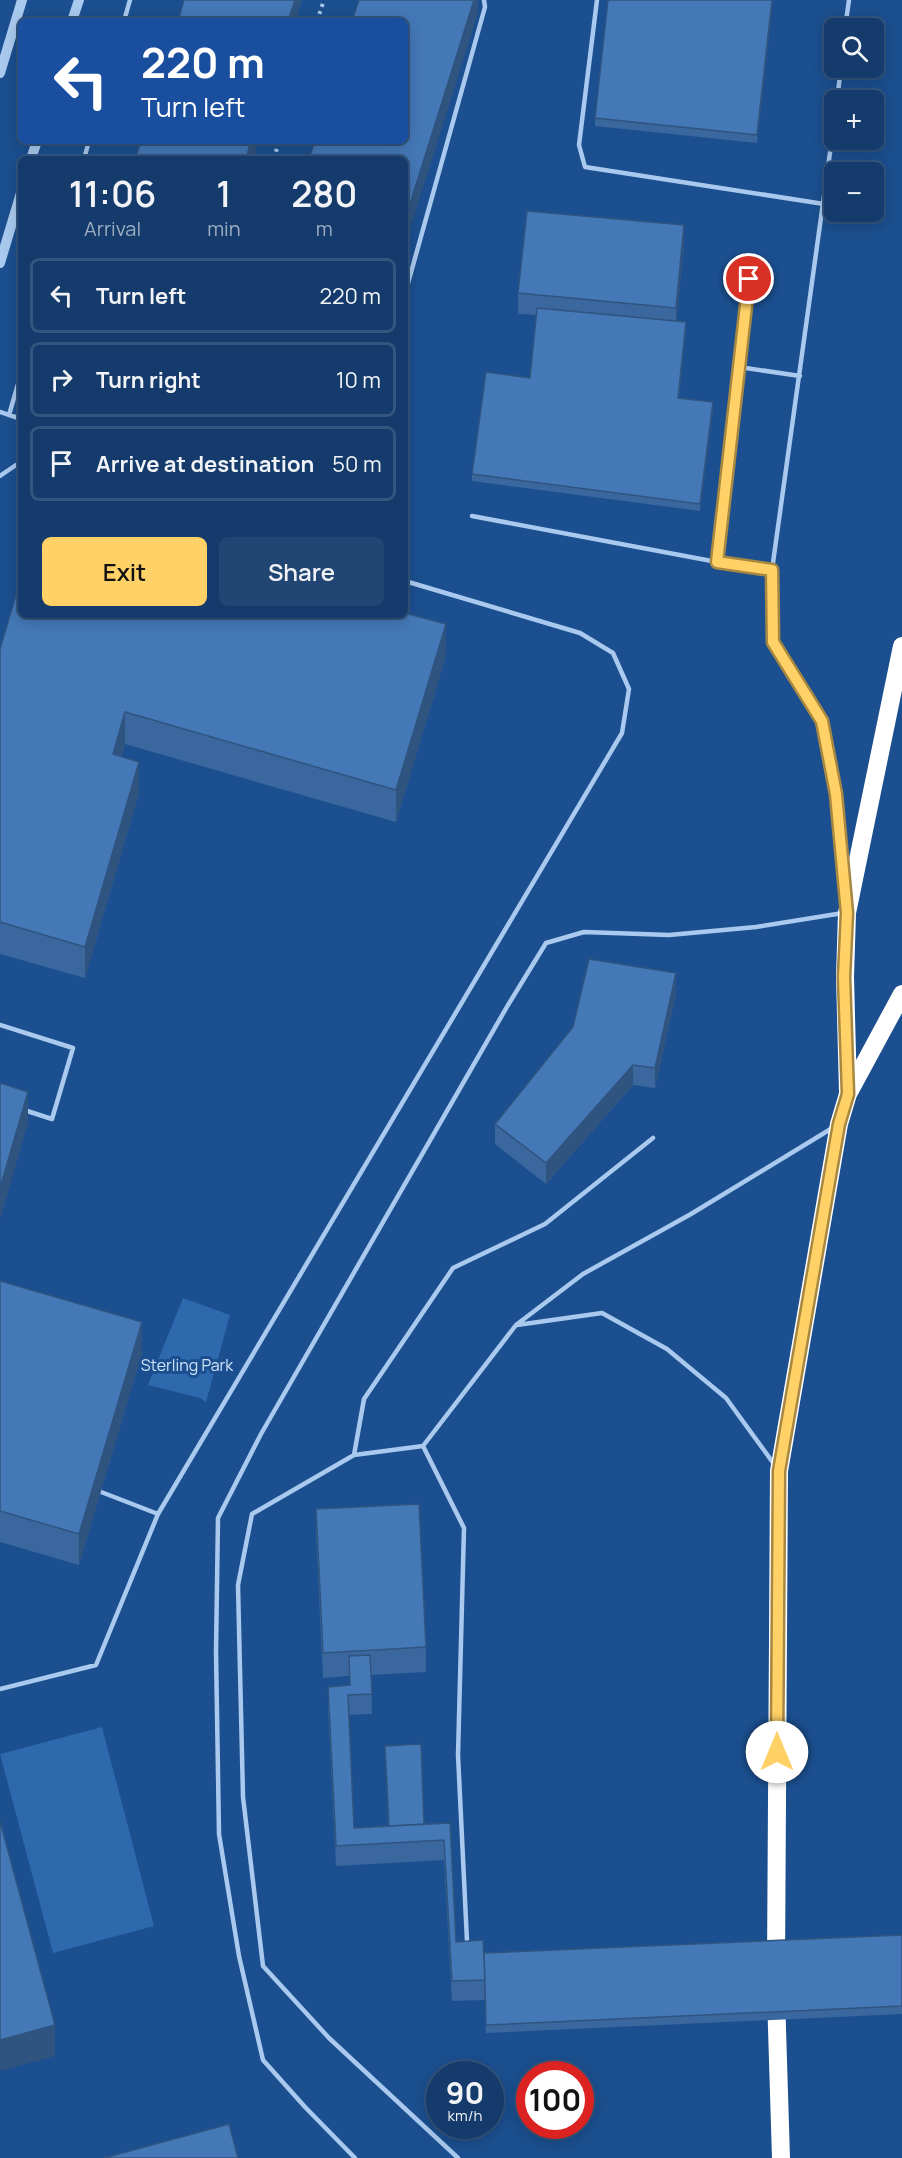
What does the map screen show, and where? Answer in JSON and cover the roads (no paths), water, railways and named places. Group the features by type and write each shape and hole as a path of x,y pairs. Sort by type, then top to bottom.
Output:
{"highway":[{"path":"848,1094 844,977 847,913 902,646"},
{"path":"781,2158 776,1986 779,1471 839,1124 848,1094 902,994"}],"street":[{"path":"0,73 22,0"},
{"path":"73,18 79,0"},
{"path":"0,263 18,203"}],"lane":[{"path":"125,18 130,0"},
{"path":"408,283 485,7 483,0"},
{"path":"355,2158 263,2060 239,1956 219,1834 216,1652 218,1518 261,1434 546,943 584,932 669,935 756,927 847,913 836,794 822,721 773,642 772,570 824,204 585,167 579,145 597,0"},
{"path":"846,18 849,0"},
{"path":"717,562 749,279"},
{"path":"740,367 800,376"},
{"path":"9,415 18,384"},
{"path":"0,412 18,418"},
{"path":"0,476 18,465"},
{"path":"472,516 717,562 772,570"},
{"path":"0,1689 96,1665 158,1514 622,733 629,688 613,653 580,633 408,582"},
{"path":"0,1025 73,1048 52,1119 21,1110"},
{"path":"458,2158 329,2038 263,1966 243,1797 238,1585 252,1514 354,1455 423,1446 516,1325 583,1274 691,1214 839,1124"},
{"path":"354,1455 364,1399 453,1268 545,1224 653,1138"},
{"path":"516,1325 602,1312 667,1349 726,1398 779,1471"},
{"path":"423,1446 464,1528 458,1755 467,1941"},
{"path":"95,1490 158,1514"}],"park label":[{"name":"Sterling Park","path":"187,1365"}]}
